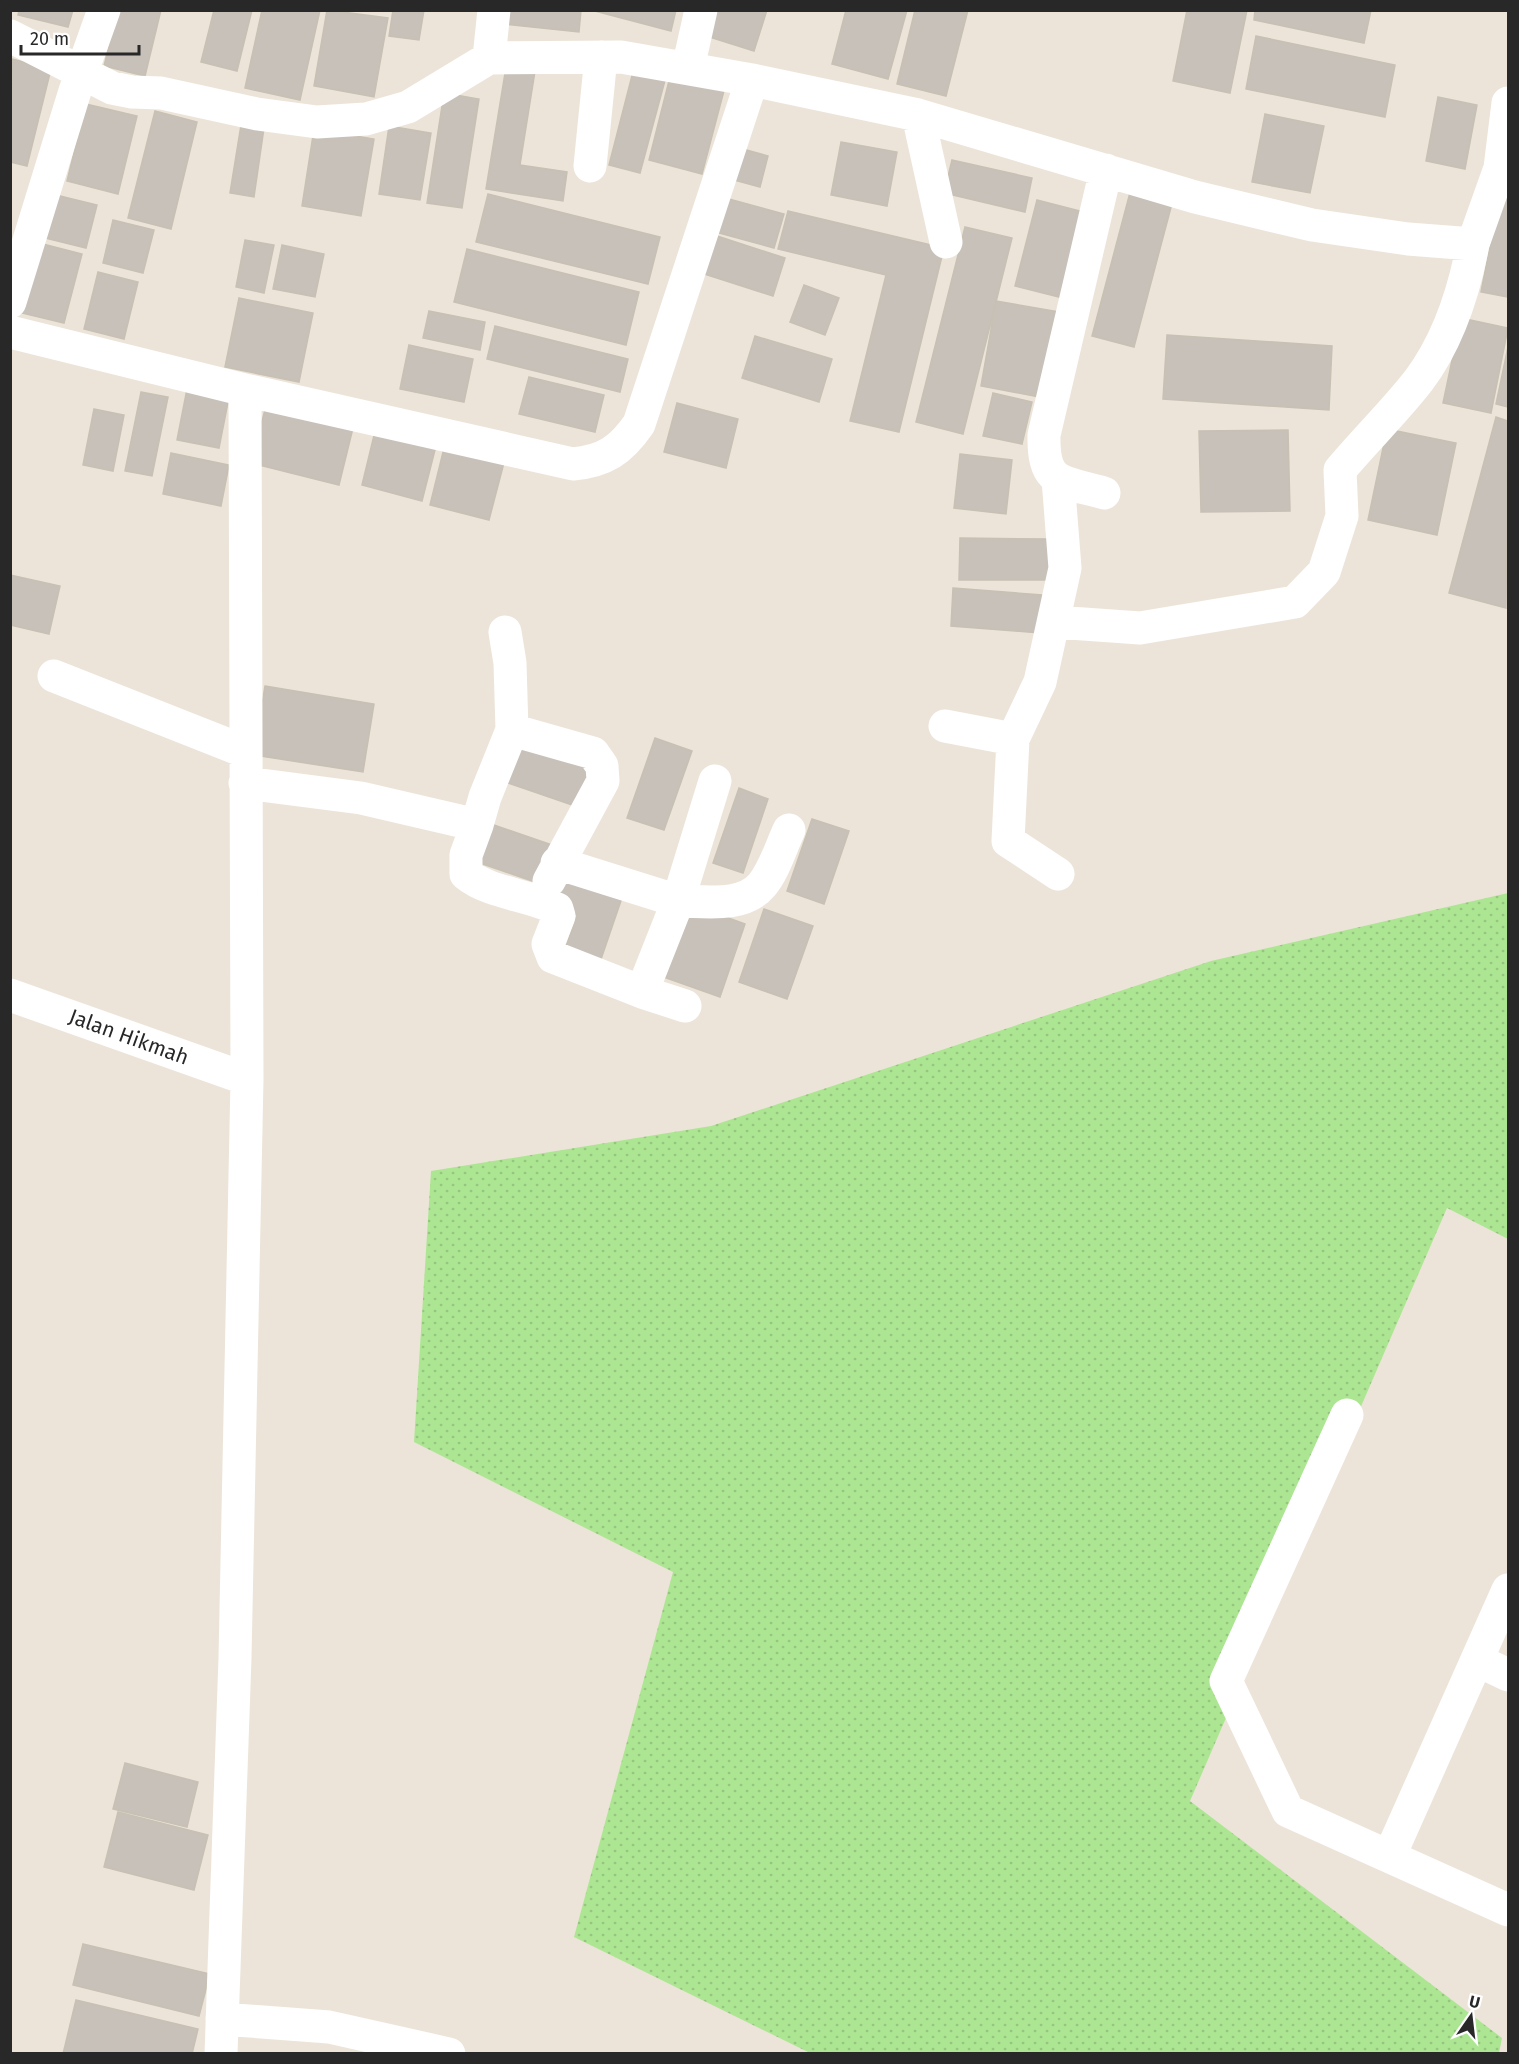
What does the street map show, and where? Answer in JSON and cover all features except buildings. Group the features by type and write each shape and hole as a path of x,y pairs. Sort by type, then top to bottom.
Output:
{"street":[{"path":"10,302 104,10"},
{"path":"489,58 494,10"},
{"path":"688,68 701,10"},
{"path":"10,36 83,72 98,82 122,90 161,93 257,114 317,122 366,119 408,107 489,58 621,57 752,80 918,115 1195,197 1312,225 1419,240 1473,244"},
{"path":"590,166 601,57"},
{"path":"10,332 244,390 573,464 596,462 627,441 639,424 752,80"},
{"path":"1055,622 1140,628 1295,602 1324,572 1342,516 1340,470 1419,380 1436,354 1453,319 1467,279 1473,244 1504,168 1509,104"},
{"path":"918,115 946,242"},
{"path":"1104,493 1058,479 1048,470 1043,458 1044,435 1106,170"},
{"path":"221,2054 235,1658 247,1079 244,390"},
{"path":"1058,479 1065,568 1040,682 1013,739 1008,841 1058,874"},
{"path":"505,632 510,663 512,730 485,796 465,855 465,874 477,883 540,900 558,912 548,944 553,957 642,992 685,1006"},
{"path":"54,676 244,751"},
{"path":"945,726 1013,739"},
{"path":"512,730 593,753 602,766 603,781 557,863 540,900"},
{"path":"642,992 678,901 715,782"},
{"path":"245,783 361,798 477,825"},
{"path":"557,863 678,901 729,901 749,896 764,884 789,830"},
{"name":"Jalan Hikmah","path":"10,995 247,1079"},
{"path":"1347,1415 1226,1681 1288,1811 1509,1910"},
{"path":"1390,1855 1509,1590"},
{"path":"1477,1660 1509,1675"},
{"path":"222,2019 329,2027 449,2054"}],"green space":[{"path":"1508,893 1508,1239 1447,1208 1190,1801 1502,2038 1499,2053 810,2053 574,1937 673,1572 414,1442 431,1171 711,1126 1211,961"}]}
